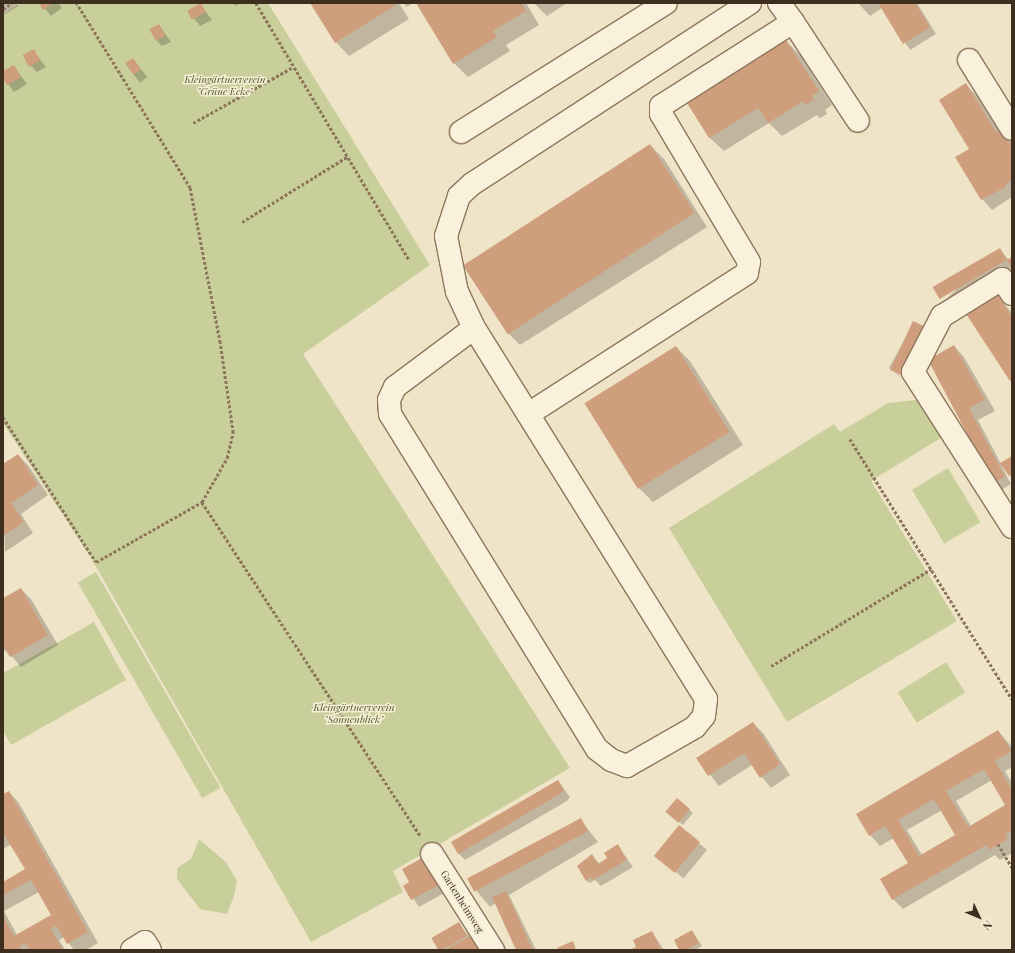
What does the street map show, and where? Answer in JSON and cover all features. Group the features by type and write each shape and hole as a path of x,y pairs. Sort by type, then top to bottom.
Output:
{"street":[{"path":"461,132 666,3"},
{"path":"474,328 395,387 389,400 390,414 597,749 611,760 627,766 695,727 704,716 706,699 530,413 474,328 457,292 446,236 459,196 491,171 750,3"},
{"path":"778,3 793,22 858,121"},
{"path":"530,413 747,274 749,262 661,114 660,106 793,22"},
{"path":"969,60 1012,129"},
{"path":"1012,294 1002,279 942,316 913,372 1012,527"},
{"name":"Gartenheimweg","path":"432,854 493,950"},
{"path":"132,950 145,942 150,950"}],"path":[{"path":"3,10 12,3"},
{"path":"3,416 96,562 202,502 227,458 234,434 220,343 190,188 76,3"},
{"path":"256,3 410,261"},
{"path":"193,123 293,67"},
{"path":"242,222 347,157"},
{"path":"850,439 1012,699"},
{"path":"202,502 432,854"},
{"path":"771,666 931,569"},
{"path":"998,844 1012,867"},
{"path":"1007,858 1012,855"}],"green space":[{"name":"Kleingärtnerverein \"Sonnenblick\"","path":"20,3 268,3 430,265 303,354 570,768 393,871 403,892 311,942 91,558 3,423 3,15"},
{"path":"925,399 947,434 871,481 957,621 787,722 669,528 834,424 840,432 888,403"},
{"path":"948,468 980,522 944,544 912,490"},
{"path":"96,572 220,788 202,798 78,582"},
{"path":"94,622 126,680 11,745 3,731 3,673"},
{"path":"946,662 965,693 917,723 898,692"},
{"path":"199,839 226,862 237,881 234,896 227,914 200,909 177,879 177,868 191,859"}],"building":[{"path":"39,3 53,3 43,10"},
{"path":"201,3 206,12 192,20 187,11"},
{"path":"310,3 395,3 396,5 335,43"},
{"path":"416,3 521,3 526,11 493,31 497,37 453,64"},
{"path":"878,3 915,3 930,27 903,44"},
{"path":"159,24 165,35 156,41 149,29"},
{"path":"786,40 819,91 812,96 814,99 806,105 803,101 768,123 758,108 709,138 687,103"},
{"path":"34,49 40,60 29,67 23,55"},
{"path":"133,58 141,70 133,75 126,63"},
{"path":"14,65 21,77 7,85 3,79 3,71"},
{"path":"966,83 996,132 1001,129 1012,147 1012,180 1005,185 1006,187 981,200 955,157 969,149 939,100"},
{"path":"650,144 695,213 508,334 463,265"},
{"path":"1000,248 1007,260 939,299 932,287"},
{"path":"1012,257 1012,268 1007,260"},
{"path":"997,294 1012,317 1012,380 1010,381 966,314"},
{"path":"913,321 928,328 906,377 890,370"},
{"path":"954,345 985,400 969,408 1005,477 993,483 928,360"},
{"path":"676,346 730,432 638,489 584,403"},
{"path":"18,454 38,485 11,503 24,522 3,536 3,464"},
{"path":"1012,456 1012,474 1009,476 1000,463"},
{"path":"21,588 48,635 10,657 3,646 3,598"},
{"path":"753,722 780,764 760,778 744,753 708,776 696,758"},
{"path":"998,730 1011,751 995,761 1012,790 1012,830 1005,834 1008,839 989,850 986,845 892,900 880,879 908,863 885,826 869,836 856,814","holes":["984,769 1005,805 968,827 946,791","934,799 955,835 919,856 898,820"]},
{"path":"558,780 564,790 560,794 458,854 451,842"},
{"path":"9,791 88,932 67,944 56,925 51,929 62,948 61,950 30,950 25,943 20,946 22,950 3,950 3,916 14,936 51,915 31,880 3,895 3,882 25,869 3,833 3,794"},
{"path":"677,798 690,809 678,823 665,812"},
{"path":"581,818 588,831 474,892 467,879"},
{"path":"679,825 700,842 675,873 654,856"},
{"path":"618,844 627,860 593,880 591,877 586,881 577,866 592,854 598,864 607,858 604,853"},
{"path":"424,857 439,885 411,900 403,886 409,882 402,869"},
{"path":"506,891 532,949 516,950 492,897"},
{"path":"459,922 467,936 443,950 438,950 431,938"},
{"path":"692,930 699,943 686,950 679,950 674,940"},
{"path":"652,931 661,950 629,950 636,947 633,940"},
{"path":"472,935 481,949 445,950"},
{"path":"573,941 576,950 558,950 557,948"}],"park label":[{"name":"Kleingärtnerverein \"Grüne Ecke\"","path":"225,84"}]}
